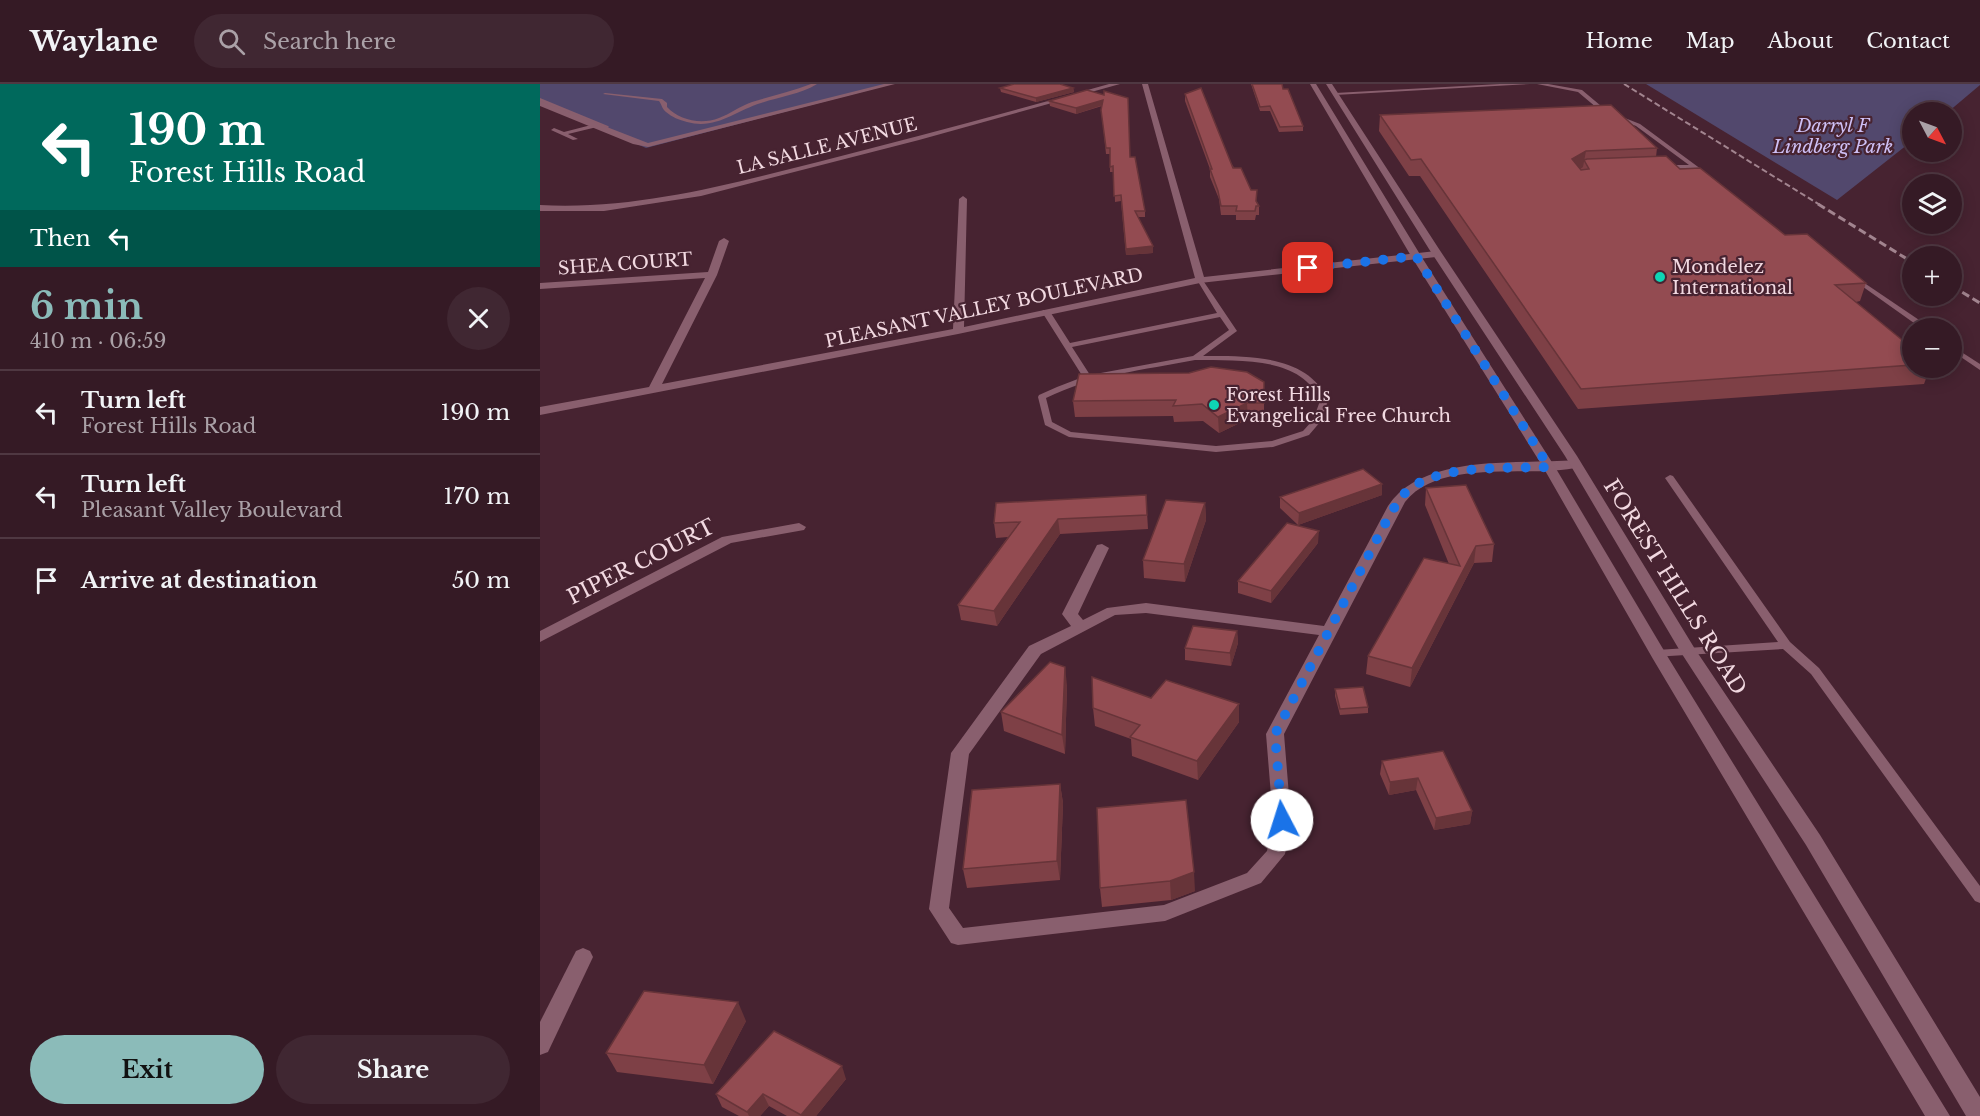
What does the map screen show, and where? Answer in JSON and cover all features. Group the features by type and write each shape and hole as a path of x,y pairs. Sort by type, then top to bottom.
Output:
{"street":[{"path":"540,101 595,126 648,145 892,84"},
{"name":"LA SALLE AVENUE","path":"540,208 589,208 635,204 701,193 916,140 1117,84"},
{"path":"1145,84 1200,280"},
{"path":"1324,89 1416,256 1549,467 1658,654 1938,1116"},
{"name":"FOREST HILLS ROAD","path":"1324,89 1575,464 1688,651 1813,840 1979,1116"},
{"path":"958,331 963,199"},
{"path":"653,391 712,275 724,241"},
{"name":"PLEASANT VALLEY BOULEVARD","path":"540,411 958,331 1200,280 1436,254"},
{"name":"SHEA COURT","path":"540,286 712,275"},
{"path":"1327,630 1146,608 1112,612 1035,650 960,753 939,909 958,937 1165,913 1254,878 1276,854 1282,820 1275,734 1327,630 1387,520 1405,493 1423,482 1450,473 1575,464"},
{"name":"PIPER COURT","path":"540,638 727,540 799,527"},
{"path":"1080,627 1070,614 1102,548"},
{"path":"540,1045 583,957"}],"lane":[{"path":"605,94 660,100 667,111 688,120 706,123 716,121 749,105 815,84"},
{"path":"540,101 650,144 886,84"},
{"path":"1324,89 1528,84"},
{"path":"1539,84 1580,91 1605,112 1638,125 1713,181"},
{"path":"563,134 595,126"},
{"path":"554,130 575,140"},
{"path":"1656,167 1695,167"},
{"path":"1850,274 1911,318"},
{"path":"1195,358 1233,331 1200,280"},
{"path":"1046,312 1088,379"},
{"path":"1068,346 1222,314"},
{"path":"1962,355 1980,368"},
{"path":"1195,358 1254,358 1291,369 1316,385 1324,401 1317,421 1306,433 1273,444 1216,449 1068,434 1048,423 1042,397 1060,386 1088,379 1195,358"},
{"path":"1670,478 1786,645 1815,671 1980,897"},
{"path":"1658,654 1786,645"}],"green space":[{"path":"540,84 892,84 646,148 540,102"},
{"name":"Darryl F Lindberg Park","path":"1646,84 1980,84 1960,102 1902,102 1902,149 1837,200"}],"building":[{"path":"1014,84 1060,84 1073,88 1036,98 1000,88"},
{"path":"1252,84 1282,84 1283,89 1288,89 1303,126 1280,127 1270,106 1260,107"},
{"path":"1201,88 1233,168 1241,168 1251,190 1257,190 1256,201 1259,206 1256,206 1255,211 1236,211 1237,206 1221,206 1210,169 1212,169 1185,94"},
{"path":"1087,90 1104,95 1104,91 1128,98 1130,157 1135,157 1145,211 1135,211 1153,246 1126,249 1121,195 1114,196 1110,148 1106,148 1101,110 1103,100 1076,108 1049,101"},
{"name":"Mondelez International","path":"1611,105 1657,148 1586,151 1572,159 1581,170 1589,169 1584,160 1587,159 1666,156 1680,169 1700,168 1785,235 1807,234 1866,283 1835,285 1902,340 1902,366 1581,389 1421,159 1411,160 1380,115"},
{"path":"1211,367 1247,372 1264,382 1264,403 1247,403 1218,417 1202,404 1173,406 1176,400 1073,401 1079,374 1189,373"},
{"path":"1363,469 1382,484 1299,513 1280,497"},
{"path":"1466,485 1494,544 1476,546 1412,668 1368,656 1424,558 1460,566 1426,488"},
{"path":"1146,495 1147,515 1058,519 994,611 958,605 1020,522 994,523 996,503"},
{"path":"1166,500 1205,503 1184,564 1143,560"},
{"path":"1287,523 1319,531 1271,591 1238,581"},
{"path":"1193,626 1237,631 1230,653 1185,648"},
{"path":"1050,662 1065,667 1062,735 1001,712"},
{"path":"1092,677 1151,698 1166,680 1239,704 1197,761 1130,737 1140,725 1093,708"},
{"path":"1363,687 1368,707 1340,709 1335,689"},
{"path":"1443,751 1472,811 1436,818 1418,778 1390,782 1382,761"},
{"path":"1060,784 1057,861 963,869 972,790"},
{"path":"1186,800 1194,872 1170,881 1100,888 1097,808"},
{"path":"644,991 738,1002 704,1065 606,1053"},
{"path":"774,1031 842,1066 801,1115 763,1094 747,1112 716,1094"}],"railway":[{"path":"1624,84 1820,205"},
{"path":"1818,204 1902,256"},
{"path":"1962,292 1980,303"}],"place":[{"name":"Mondelez International","path":"1660,277"},
{"name":"Forest Hills Evangelical Free Church","path":"1214,405"}],"route":[{"path":"1282,820 1275,734 1301,680 1387,520 1405,493 1423,482 1450,473 1549,467 1416,256 1308,268"}]}
